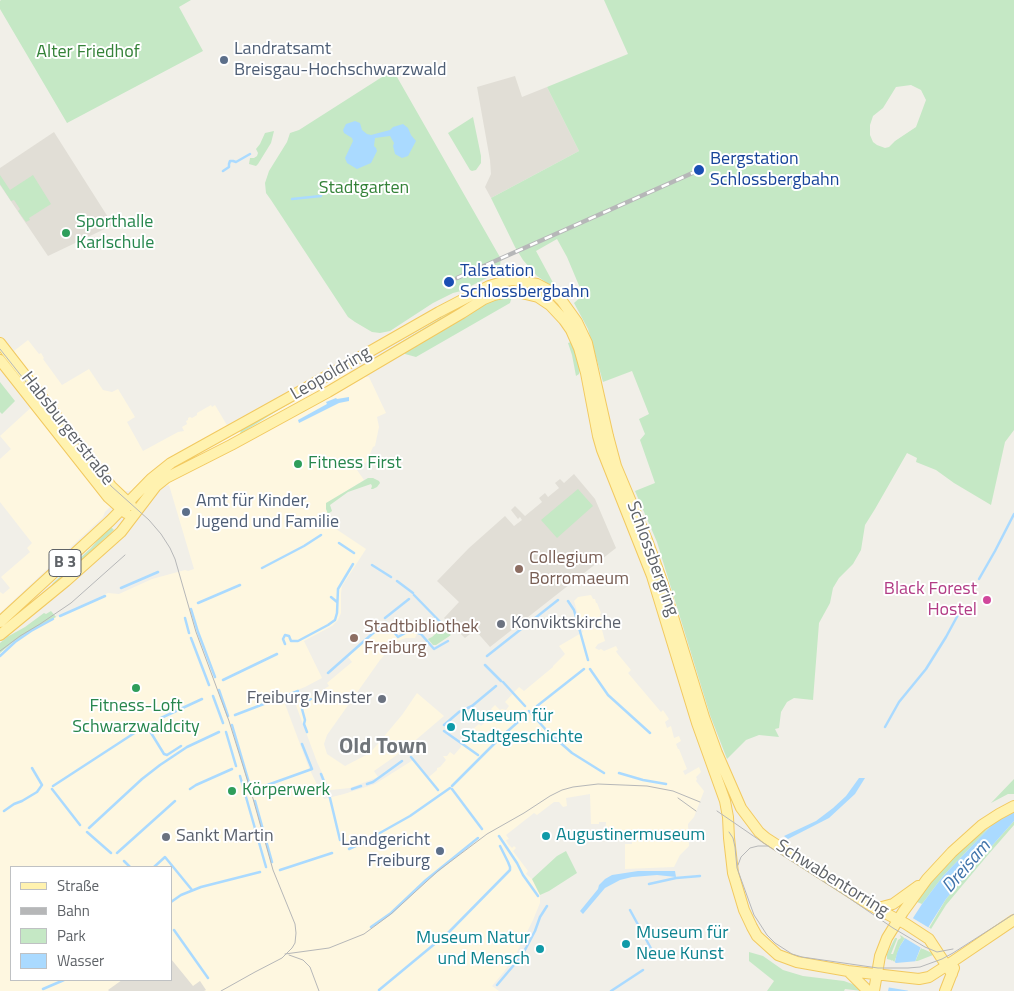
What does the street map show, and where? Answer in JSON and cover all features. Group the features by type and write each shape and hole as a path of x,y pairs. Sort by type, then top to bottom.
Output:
{"main road":[{"name":"Leopoldring","path":"124,506 165,467 439,312 489,286 506,281 526,282 537,284 546,289"},
{"name":"Schlossbergring","path":"526,282 564,320 579,348 602,450 652,576 697,723 725,801 733,873 744,910 757,936 778,955 797,962 848,971 919,979 949,970"},
{"name":"Schlossbergring","path":"546,289 554,293 572,314 587,343 616,466 662,581 704,717 717,753 741,808 763,835"},
{"name":"Leopoldring","path":"135,514 156,486 166,478 232,445 367,369 489,297 513,291 538,296"},
{"name":"Habsburgerstraße","path":"0,343 111,486 124,506"},
{"path":"361,357 367,369"},
{"name":"Habsburgerstraße","path":"0,360 108,497 135,514"},
{"path":"232,445 236,428"},
{"name":"B 3","path":"0,622 124,506"},
{"name":"B 3","path":"0,635 66,581 121,532 135,514"},
{"path":"878,908 893,904 927,879 967,838 988,821 1014,806"},
{"name":"Schwabentorring","path":"763,835 834,882 930,940 949,970"},
{"path":"874,991 881,975 882,948 902,922 927,879"},
{"path":"946,990 949,970 959,958 1014,920"},
{"path":"848,971 868,991"}],"shaded area":[{"path":"515,76 522,97 547,87 579,151 491,198 485,187 491,174 490,160 477,87"},
{"path":"54,132 113,225 48,256 0,185 0,168"},
{"path":"28,340 39,354 41,353 43,359 62,385 89,369 103,390 112,392 118,389 135,417 127,422 143,451 178,432 184,431 182,427 187,424 188,418 192,418 211,405 212,407 215,405 231,432 241,429 241,434 275,412 348,371 360,377 369,377 386,413 377,417 379,427 375,446 367,461 357,470 364,480 327,503 326,509 336,529 366,549 342,586 341,613 338,620 332,626 304,641 322,678 282,696 309,768 324,799 375,784 413,760 429,777 446,760 443,756 447,756 450,752 454,755 465,739 468,742 472,741 473,739 469,736 474,731 473,729 479,724 481,726 488,719 490,720 496,715 491,709 495,705 500,710 506,710 509,706 505,702 519,687 524,691 553,667 565,654 559,646 583,632 574,601 578,597 591,595 595,599 601,613 601,626 605,641 598,644 595,648 604,651 616,646 617,653 631,670 628,673 661,712 663,710 669,719 665,722 667,728 671,726 674,738 679,736 681,741 676,744 687,769 683,771 685,775 699,767 701,772 696,777 696,781 704,791 694,817 688,824 689,846 680,855 674,867 625,869 625,844 632,844 632,835 605,835 606,822 591,824 590,794 566,798 567,806 563,807 559,802 554,802 537,815 534,813 506,835 509,839 506,840 512,848 514,846 516,848 513,851 528,871 526,874 532,879 540,895 540,903 514,958 492,986 499,991 0,991 0,653 29,632 60,615 108,593 119,594 152,579 194,569 169,485 162,487 170,467 142,490 126,491 105,512 103,517 0,613 0,592 3,594 10,588 1,577 30,552 27,548 32,543 0,502 0,459 11,449 0,436 36,403 71,430 14,351"},
{"name":"Collegium Borromaeum","path":"574,474 595,499 616,548 490,647 475,630 465,638 444,618 459,602 437,581 469,548 505,516 514,526 522,520 520,517 518,519 511,510 515,506 525,516 542,502 539,498 545,493 548,497 559,488 555,483 560,479 564,483"},
{"path":"385,623 397,637 412,627 418,631 415,638 397,641 380,660 327,735 324,744 327,754 345,766 370,753 402,715 417,693 444,716 404,750 374,771 378,777 350,788 330,790 317,762 294,700 308,693 312,697 329,686 327,683 352,662 348,657"},
{"path":"172,960 193,986 200,981 206,990 109,991 121,981 172,981"}],"green space":[{"name":"Alter Friedhof","path":"1,0 191,0 179,7 203,51 67,123 0,9"},
{"path":"604,0 1014,0 1014,430 1005,442 991,505 936,470 916,462 917,458 907,453 865,525 861,550 853,564 839,578 833,588 830,603 819,623 813,700 794,698 787,702 781,712 779,728 775,729 779,737 759,735 746,740 727,759 710,715 657,542 635,491 655,483 640,440 645,434 639,419 649,414 632,371 603,382 588,329 574,303 583,295 557,239 536,251 557,290 537,276 523,260 491,198 579,151 547,87 628,54","holes":["911,85 921,90 926,100 916,127 889,147 885,148 873,142 870,135 870,125 873,116 883,108 896,87"]},
{"name":"Stadtgarten","path":"393,70 501,259 500,265 491,276 433,303 390,331 380,333 372,332 348,317 266,193 265,183 269,171 287,142 290,133 299,130"},
{"path":"473,117 481,163 476,170 472,171 448,133"},
{"path":"274,131 271,143 258,164 256,166 249,164 250,158 257,156 256,149 265,133"},
{"path":"0,175 10,190 33,175 51,204 26,222 18,211 20,209 14,200 11,201 0,184"},
{"path":"513,285 514,287 492,291 382,356 381,354 486,291"},
{"path":"512,296 510,303 416,357 405,354 402,351 487,301"},
{"path":"571,342 576,352 580,369 579,374 576,376 568,343"},
{"path":"348,371 240,434 241,429"},
{"path":"0,382 15,401 2,414 0,412"},
{"path":"368,478 373,478 380,483 373,489 371,489 371,484 348,492 330,505 332,511 328,514 326,503"},
{"path":"578,489 593,506 557,538 541,520"},
{"path":"110,526 114,530 49,590 53,583 91,548"},
{"path":"51,611 56,617 29,632 0,653 0,643 7,637 44,613 46,614"},
{"path":"442,628 451,635 433,645 428,639"},
{"path":"1014,779 1014,794 1008,794 991,803"},
{"path":"1014,821 1014,825 946,905 931,929 929,928 946,899"},
{"path":"992,825 943,876 922,904 917,902 952,858"},
{"path":"566,851 577,873 540,895 532,879 557,856"},
{"path":"900,935 905,938 894,963 887,959 887,954 895,938 897,938 891,954 893,954 898,940 901,938"},
{"path":"921,948 933,955 915,962"},
{"path":"749,952 763,956 783,970 803,976 844,981 858,986 862,991 845,989 844,991 767,991 774,981 749,961"}],"water":[{"path":"355,121 360,123 362,130 371,135 403,124 408,128 416,141 408,156 402,158 395,154 394,143 390,136 375,138 374,146 377,151 371,163 357,169 347,163 345,158 353,141 343,130 346,124"},
{"path":"349,397 349,401 339,403 299,423 298,420 327,404 326,402 336,398"},
{"path":"859,778 865,778 855,794 829,818 788,839 784,836 816,821 833,808 846,796"},
{"name":"Dreisam","path":"1014,802 1014,821 946,899 929,926 915,962 908,991 888,991 897,953 913,918 922,904 943,876"},
{"path":"638,871 675,871 676,877 657,875 620,880 605,888 583,914 580,911 605,879 612,875"}],"pier":[{"path":"911,917 931,929 923,949 903,937"},
{"path":"892,960 896,963 918,961 910,991 886,987"}],"waterway":[{"path":"223,171 229,167 230,161 236,162 250,154"},
{"path":"292,199 321,196"},
{"path":"979,579 1014,514"},
{"path":"262,568 321,535"},
{"path":"339,543 354,553"},
{"path":"285,644 283,639 285,635 289,636 291,641 298,641 335,620 338,589 353,564"},
{"path":"372,565 391,577"},
{"path":"121,588 158,572"},
{"path":"397,581 413,593"},
{"path":"198,603 240,585"},
{"path":"414,595 450,632"},
{"path":"60,616 105,596"},
{"path":"331,597 337,602"},
{"path":"385,618 409,599"},
{"path":"487,656 558,600"},
{"path":"568,601 574,610 588,660"},
{"path":"191,609 215,677"},
{"path":"885,727 899,702 926,669 959,613"},
{"path":"185,618 189,633"},
{"path":"0,656 15,642 53,619"},
{"path":"386,622 398,637 413,631 421,634 434,649 448,641"},
{"path":"328,673 380,627"},
{"path":"191,638 209,685"},
{"path":"223,680 277,654"},
{"path":"485,665 501,681"},
{"path":"537,706 584,669"},
{"path":"590,669 608,695 650,733"},
{"path":"503,682 525,706"},
{"path":"444,725 459,712 472,706 496,686"},
{"path":"219,690 228,716"},
{"path":"288,695 298,691"},
{"path":"213,696 223,723"},
{"path":"235,715 282,697"},
{"path":"161,718 202,699"},
{"path":"307,732 302,709 304,703 311,699"},
{"path":"529,711 547,731 572,753 604,773"},
{"path":"452,786 527,714"},
{"path":"232,725 250,786"},
{"path":"148,728 164,754 167,755 181,746"},
{"path":"53,786 139,730"},
{"path":"444,731 478,755"},
{"path":"89,828 160,765 187,747 219,732"},
{"path":"226,732 236,766"},
{"path":"259,788 312,769 302,744"},
{"path":"411,757 438,790"},
{"path":"367,784 373,782 402,761"},
{"path":"4,811 37,792 42,785 32,768"},
{"path":"190,789 232,769"},
{"path":"619,773 666,784"},
{"path":"321,774 329,794 340,840"},
{"path":"240,776 266,867"},
{"path":"352,789 361,786"},
{"path":"349,849 410,816 450,788"},
{"path":"52,789 80,825"},
{"path":"452,789 482,829"},
{"path":"117,853 175,801"},
{"path":"255,801 272,862"},
{"path":"87,832 111,853"},
{"path":"499,836 538,896"},
{"path":"371,927 391,913 426,880 478,838"},
{"path":"379,990 449,932 510,870 500,846"},
{"path":"280,870 332,853"},
{"path":"155,866 165,857 192,890"},
{"path":"124,861 129,866"},
{"path":"172,901 181,895 201,887 260,872"},
{"path":"649,884 676,878 700,876"},
{"path":"497,985 526,948 547,906"},
{"path":"630,910 654,954"},
{"path":"174,930 208,978"},
{"path":"611,991 643,970"},
{"path":"43,989 62,981"}],"tram line":[{"path":"0,349 62,423 111,486 149,520 161,534 175,559 196,632 229,721 273,870 295,924 296,933 295,943 282,958 221,991"},
{"path":"0,651 71,603 125,555"},
{"path":"285,954 329,948 364,934 391,914 438,871 487,834 562,790 598,784 647,786 673,791 700,802"},
{"path":"678,798 696,811"},
{"path":"717,811 893,928 925,947 937,952 953,949"},
{"path":"729,832 733,838 737,868 754,915 767,935 775,943 792,954 802,957 878,968 920,967 953,953 1014,914"},
{"path":"738,865 741,857 750,848 768,846"},
{"path":"289,955 303,960 310,967 319,991"}],"railway":[{"path":"457,278 697,171"}],"place":[{"name":"Landratsamt Breisgau-Hochschwarzwald","path":"224,60"},
{"name":"Bergstation Schlossbergbahn","path":"699,170"},
{"name":"Sporthalle Karlschule","path":"66,233"},
{"name":"Talstation Schlossbergbahn","path":"449,282"},
{"name":"Fitness First","path":"298,464"},
{"name":"Amt für Kinder, Jugend und Familie","path":"186,512"},
{"name":"Collegium Borromaeum","path":"519,569"},
{"name":"Black Forest Hostel","path":"987,600"},
{"name":"Konviktskirche","path":"501,624"},
{"name":"Stadtbibliothek Freiburg","path":"354,638"},
{"name":"Fitness-Loft Schwarzwaldcity","path":"136,688"},
{"name":"Freiburg Minster","path":"382,699"},
{"name":"Museum für Stadtgeschichte","path":"451,727"},
{"name":"Körperwerk","path":"232,791"},
{"name":"Augustinermuseum","path":"546,836"},
{"name":"Sankt Martin","path":"166,837"},
{"name":"Landgericht Freiburg","path":"440,851"},
{"name":"Museum für Neue Kunst","path":"626,944"},
{"name":"Museum Natur und Mensch","path":"540,949"}],"district":[{"name":"Old Town","path":"383,748"}]}
